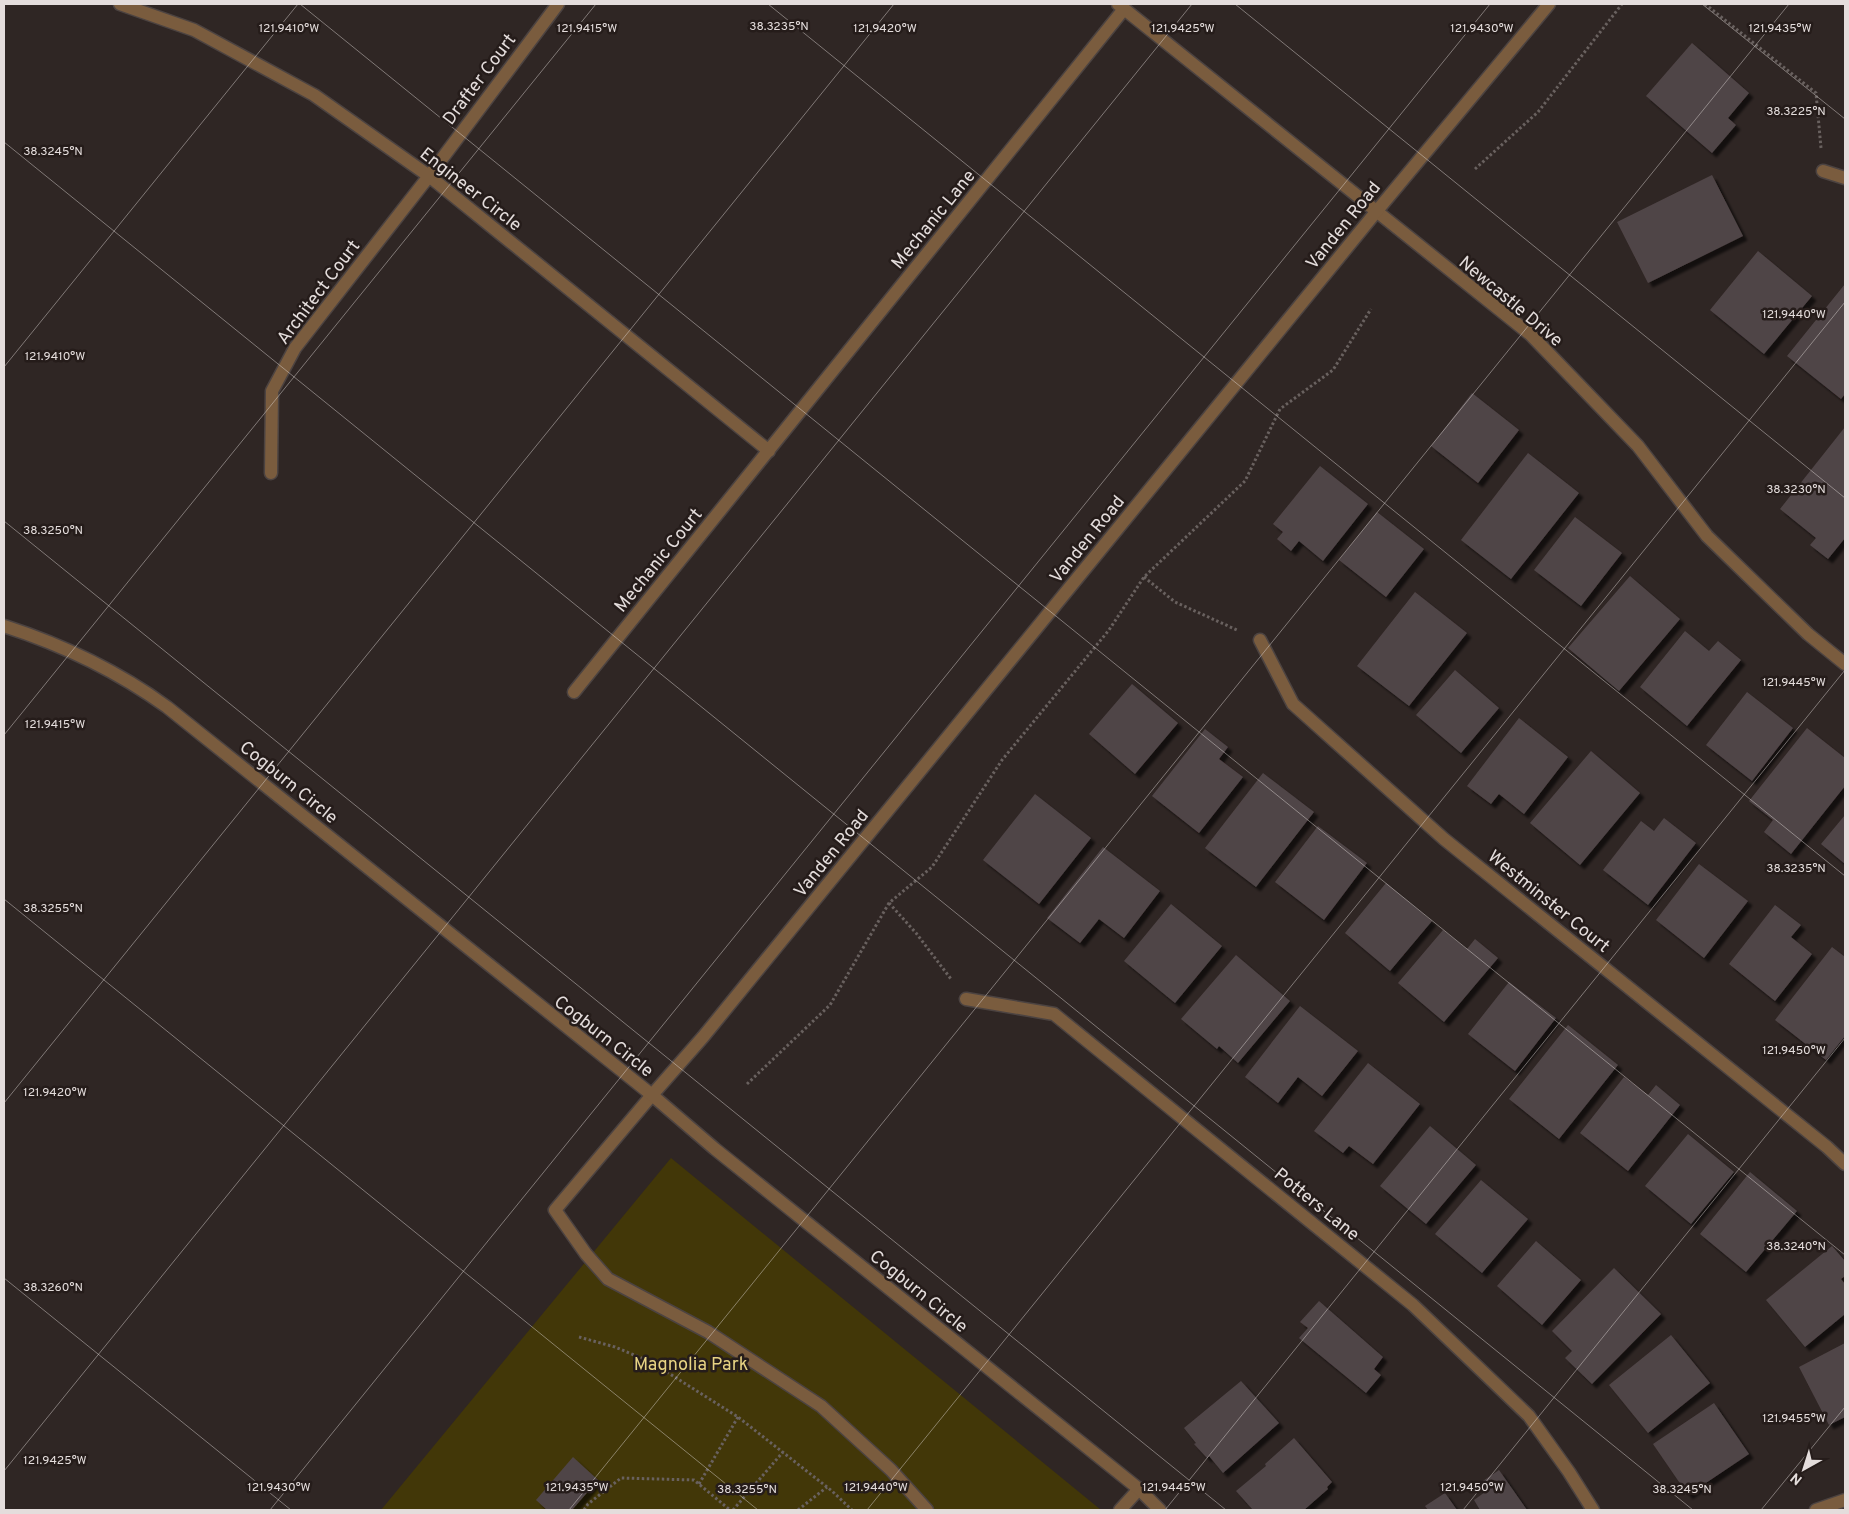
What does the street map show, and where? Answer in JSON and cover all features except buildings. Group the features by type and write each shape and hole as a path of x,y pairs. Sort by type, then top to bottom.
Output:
{"street":[{"name":"Engineer Circle","path":"120,4 194,30 314,94 429,176 769,451"},
{"name":"Drafter Court","path":"429,176 558,4"},
{"name":"Vanden Road","path":"927,1510 891,1470 821,1406 708,1332 608,1278 586,1254 555,1210 652,1095 704,1037 1376,212 1549,4"},
{"name":"Newcastle Drive","path":"1121,6 1531,336 1638,446 1707,536 1808,634 1845,664"},
{"name":"Mechanic Lane","path":"769,451 1121,6"},
{"path":"1823,172 1845,178"},
{"name":"Architect Court","path":"270,473 272,391 295,348 429,176"},
{"name":"Mechanic Court","path":"574,692 769,451"},
{"name":"Cogburn Circle","path":"4,626 74,652 138,686 214,744 1139,1489 1160,1510"},
{"name":"Westminster Court","path":"1260,640 1293,704 1444,839 1827,1146 1845,1164"},
{"name":"Potters Lane","path":"966,1000 1054,1014 1413,1305 1528,1416 1569,1472 1593,1510"},
{"path":"1120,1510 1139,1489"},
{"path":"1816,1510 1845,1500"}],"path":[{"path":"1475,168 1538,112 1622,4"},
{"path":"1704,4 1816,94 1823,172"},
{"path":"746,1084 830,1005 889,903 932,867 1002,760 1109,630 1144,577 1246,482 1280,410 1333,370 1371,309"},
{"path":"1144,577 1175,602 1260,640"},
{"path":"889,903 916,933 966,1000"},
{"path":"579,1337 615,1347 651,1362 738,1417 827,1487 852,1510"},
{"path":"699,1484 738,1417"},
{"path":"584,1510 588,1504 622,1478 694,1480 732,1510 783,1452"},
{"path":"798,1510 827,1487"}],"green space":[{"name":"Magnolia Park","path":"671,1158 1101,1510 381,1510"}]}
